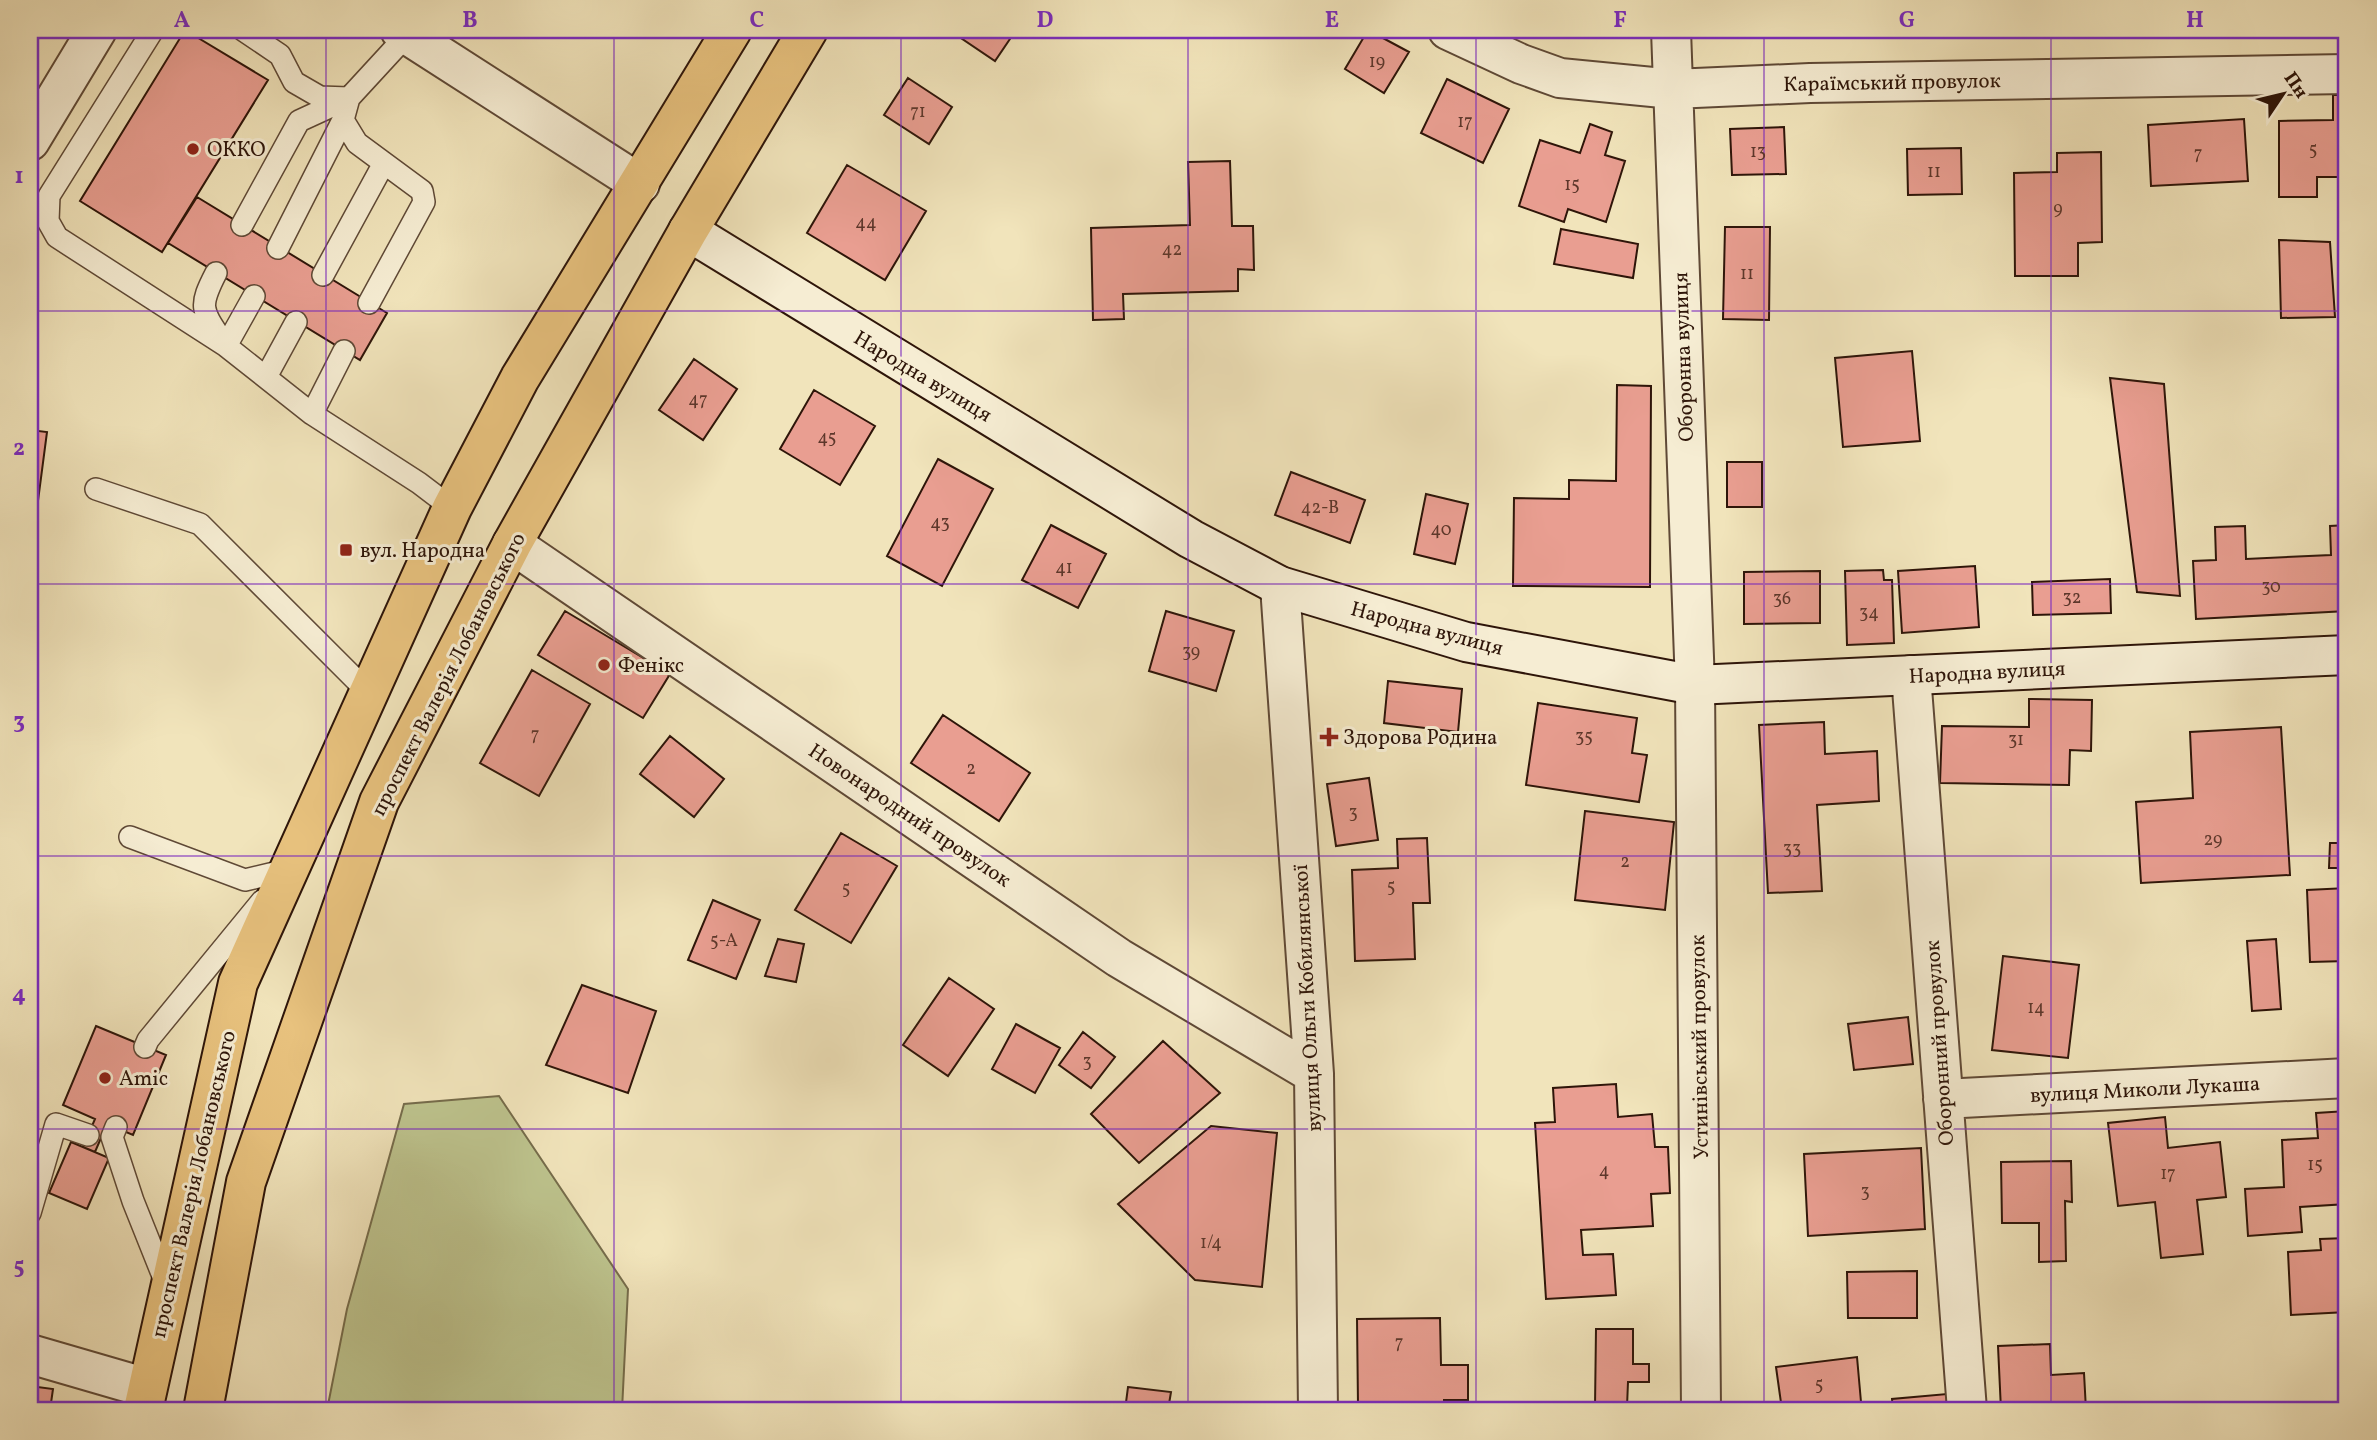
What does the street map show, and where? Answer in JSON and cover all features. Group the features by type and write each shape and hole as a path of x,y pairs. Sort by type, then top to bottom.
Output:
{"main road":[{"name":"проспект Валерія Лобановського","path":"145,1399 238,983 286,870 452,508 520,378 732,30"},
{"name":"проспект Валерія Лобановського","path":"203,1410 246,1182 379,802 513,544 688,231 808,30"}],"street":[{"path":"30,141 97,30"},
{"name":"Караїмський провулок","path":"1448,30 1521,64 1560,78 1673,89 1824,83 2347,74"},
{"name":"Оборонна вулиця","path":"1671,30 1695,685"},
{"path":"403,32 640,184"},
{"name":"Народна вулиця","path":"688,231 1191,539 1280,586 1465,642 1695,685 2347,655"},
{"name":"Новонародний провулок","path":"513,544 1119,958 1314,1074"},
{"name":"вулиця Ольги Кобилянської","path":"1280,586 1314,1074 1318,1410"},
{"name":"Оборонний провулок","path":"1911,676 1967,1410"},
{"name":"Устинівський провулок","path":"1695,685 1701,1410"},
{"name":"вулиця Миколи Лукаша","path":"1943,1099 2347,1078"},
{"path":"30,1354 145,1399"}],"lane":[{"path":"153,30 49,196 48,221 57,237 226,346 312,414 419,482 452,508"},
{"path":"243,30 280,55 294,82 320,97 349,98"},
{"path":"278,248 343,120 349,98 403,32"},
{"path":"242,225 299,121 349,98"},
{"path":"343,120 357,142 422,191 424,202 369,303"},
{"path":"323,275 384,163"},
{"path":"216,273 202,300 204,314 226,346"},
{"path":"226,346 254,296"},
{"path":"266,377 296,322"},
{"path":"312,414 344,351"},
{"path":"96,489 200,524 367,691"},
{"path":"130,837 245,880 286,870"},
{"path":"145,1047 286,870"},
{"path":"30,1213 56,1124 104,1135 169,1292"}],"green space":[{"path":"499,1096 628,1289 622,1410 327,1410 347,1309 404,1104"}],"building":[{"path":"185,30 268,80 162,252 80,201"},
{"path":"949,30 1016,30 995,61"},
{"path":"1368,30 1409,52 1384,93 1345,69"},
{"path":"1714,30 1824,30 1824,34 1714,38"},
{"path":"908,78 952,107 929,144 884,115"},
{"path":"1447,79 1509,109 1483,163 1421,133"},
{"path":"2333,95 2347,95 2347,177 2317,177 2317,197 2279,197 2279,121 2333,120"},
{"path":"2244,119 2248,181 2151,186 2148,125"},
{"path":"1590,124 1612,132 1605,155 1625,161 1606,222 1568,209 1564,222 1519,206 1540,140 1580,153"},
{"path":"1784,127 1786,174 1732,175 1730,129"},
{"path":"1961,148 1962,194 1908,195 1907,149"},
{"path":"2101,152 2102,242 2078,243 2078,276 2015,276 2014,173 2057,172 2057,153"},
{"path":"1230,161 1232,226 1253,226 1254,270 1238,269 1238,291 1123,294 1124,319 1093,320 1091,228 1190,225 1188,162"},
{"path":"847,165 926,211 885,280 807,233"},
{"path":"197,197 387,313 360,360 168,243"},
{"path":"1725,227 1770,227 1769,320 1723,319"},
{"path":"1561,229 1638,244 1633,278 1554,264"},
{"path":"2279,240 2330,242 2335,317 2281,318"},
{"path":"1912,351 1920,441 1843,447 1835,358"},
{"path":"694,359 737,389 703,440 659,410"},
{"path":"2110,378 2164,384 2180,596 2137,592"},
{"path":"1617,385 1651,386 1650,587 1513,586 1514,498 1569,499 1569,480 1616,481"},
{"path":"814,390 875,426 840,485 780,449"},
{"path":"30,430 47,432 30,562"},
{"path":"938,459 993,489 942,586 887,556"},
{"path":"1727,462 1762,462 1762,507 1727,507"},
{"path":"1291,472 1365,500 1350,543 1275,515"},
{"path":"1426,494 1468,504 1455,564 1414,554"},
{"path":"1051,525 1106,554 1078,608 1022,580"},
{"path":"2347,525 2347,611 2196,619 2193,561 2216,560 2215,527 2245,526 2246,559 2331,555 2330,526"},
{"path":"1975,566 1979,627 1902,633 1898,571"},
{"path":"1883,570 1884,580 1892,580 1894,643 1847,645 1845,571"},
{"path":"1820,571 1820,623 1744,624 1744,572"},
{"path":"2110,579 2111,613 2033,615 2032,582"},
{"name":"Фенікс","path":"565,611 670,674 643,718 538,655"},
{"path":"1166,611 1234,631 1216,691 1149,671"},
{"path":"532,670 590,704 539,796 480,763"},
{"path":"2338,680 2347,680 2347,726 2338,726"},
{"path":"1388,681 1462,689 1458,732 1384,723"},
{"path":"2029,699 2092,700 2091,751 2070,750 2069,785 1940,783 1942,726 2029,727"},
{"path":"1538,703 1637,718 1632,753 1647,755 1639,802 1526,785"},
{"path":"943,715 1030,773 999,821 911,763"},
{"path":"1824,722 1825,754 1877,751 1879,801 1817,805 1822,891 1768,893 1759,725"},
{"path":"2281,727 2290,875 2141,883 2136,802 2193,798 2190,732"},
{"path":"670,736 724,779 694,817 640,774"},
{"path":"1369,778 1378,840 1336,846 1327,784"},
{"path":"1585,811 1674,822 1665,910 1575,900"},
{"path":"841,833 897,866 851,943 795,910"},
{"path":"1427,838 1430,903 1413,903 1415,959 1355,961 1352,870 1398,868 1397,839"},
{"path":"2330,843 2347,843 2347,868 2329,868"},
{"path":"2347,888 2347,961 2310,962 2307,890"},
{"path":"713,900 760,920 736,979 688,960"},
{"path":"778,939 804,944 796,982 765,976"},
{"path":"2276,939 2281,1009 2252,1011 2247,941"},
{"path":"2003,956 2079,965 2068,1058 1992,1050"},
{"path":"949,978 994,1009 948,1076 903,1045"},
{"path":"582,985 656,1011 628,1093 546,1065"},
{"path":"1908,1017 1913,1064 1854,1070 1848,1024"},
{"path":"1016,1024 1060,1048 1035,1093 992,1069"},
{"path":"96,1026 166,1055 133,1135 107,1124 95,1152 83,1147 95,1119 63,1105"},
{"path":"1083,1032 1115,1057 1091,1088 1059,1065"},
{"path":"1163,1041 1220,1093 1139,1163 1091,1114"},
{"path":"1616,1084 1618,1117 1652,1114 1655,1147 1668,1147 1670,1193 1651,1194 1653,1226 1581,1230 1583,1255 1613,1254 1616,1295 1546,1299 1535,1123 1555,1122 1553,1088"},
{"path":"2347,1111 2347,1204 2300,1207 2302,1232 2248,1236 2245,1189 2284,1187 2282,1140 2318,1138 2316,1113"},
{"path":"2165,1117 2168,1148 2220,1142 2226,1197 2197,1200 2203,1254 2161,1258 2155,1202 2118,1206 2108,1123"},
{"path":"1211,1126 1277,1133 1262,1287 1195,1280 1118,1204"},
{"path":"71,1142 109,1158 87,1209 49,1193"},
{"path":"1921,1148 1925,1229 1808,1236 1804,1154"},
{"path":"2071,1161 2072,1202 2065,1201 2066,1261 2039,1262 2039,1223 2002,1223 2001,1162"},
{"path":"2347,1238 2347,1312 2291,1315 2288,1252 2321,1250 2320,1239"},
{"path":"1917,1271 1917,1318 1848,1318 1847,1272"},
{"path":"1440,1318 1441,1365 1468,1365 1468,1400 1444,1400 1444,1410 1406,1410 1406,1405 1358,1405 1357,1319"},
{"path":"1596,1329 1633,1329 1633,1364 1649,1364 1649,1382 1628,1382 1627,1407 1595,1407"},
{"path":"2050,1344 2051,1375 2084,1373 2086,1410 2001,1410 1998,1346"},
{"path":"1857,1357 1861,1402 1782,1410 1776,1367"},
{"path":"30,1386 53,1389 50,1410 30,1410"},
{"path":"1128,1387 1171,1392 1168,1410 1125,1410"},
{"path":"1947,1394 1949,1410 1893,1410 1892,1399"}],"place":[{"name":"ОККО","path":"193,149"},
{"name":"вул. Народна","path":"346,550"},
{"name":"Фенікс","path":"604,665"},
{"name":"Здорова Родина","path":"1329,737"},
{"name":"Amic","path":"105,1078"}]}
